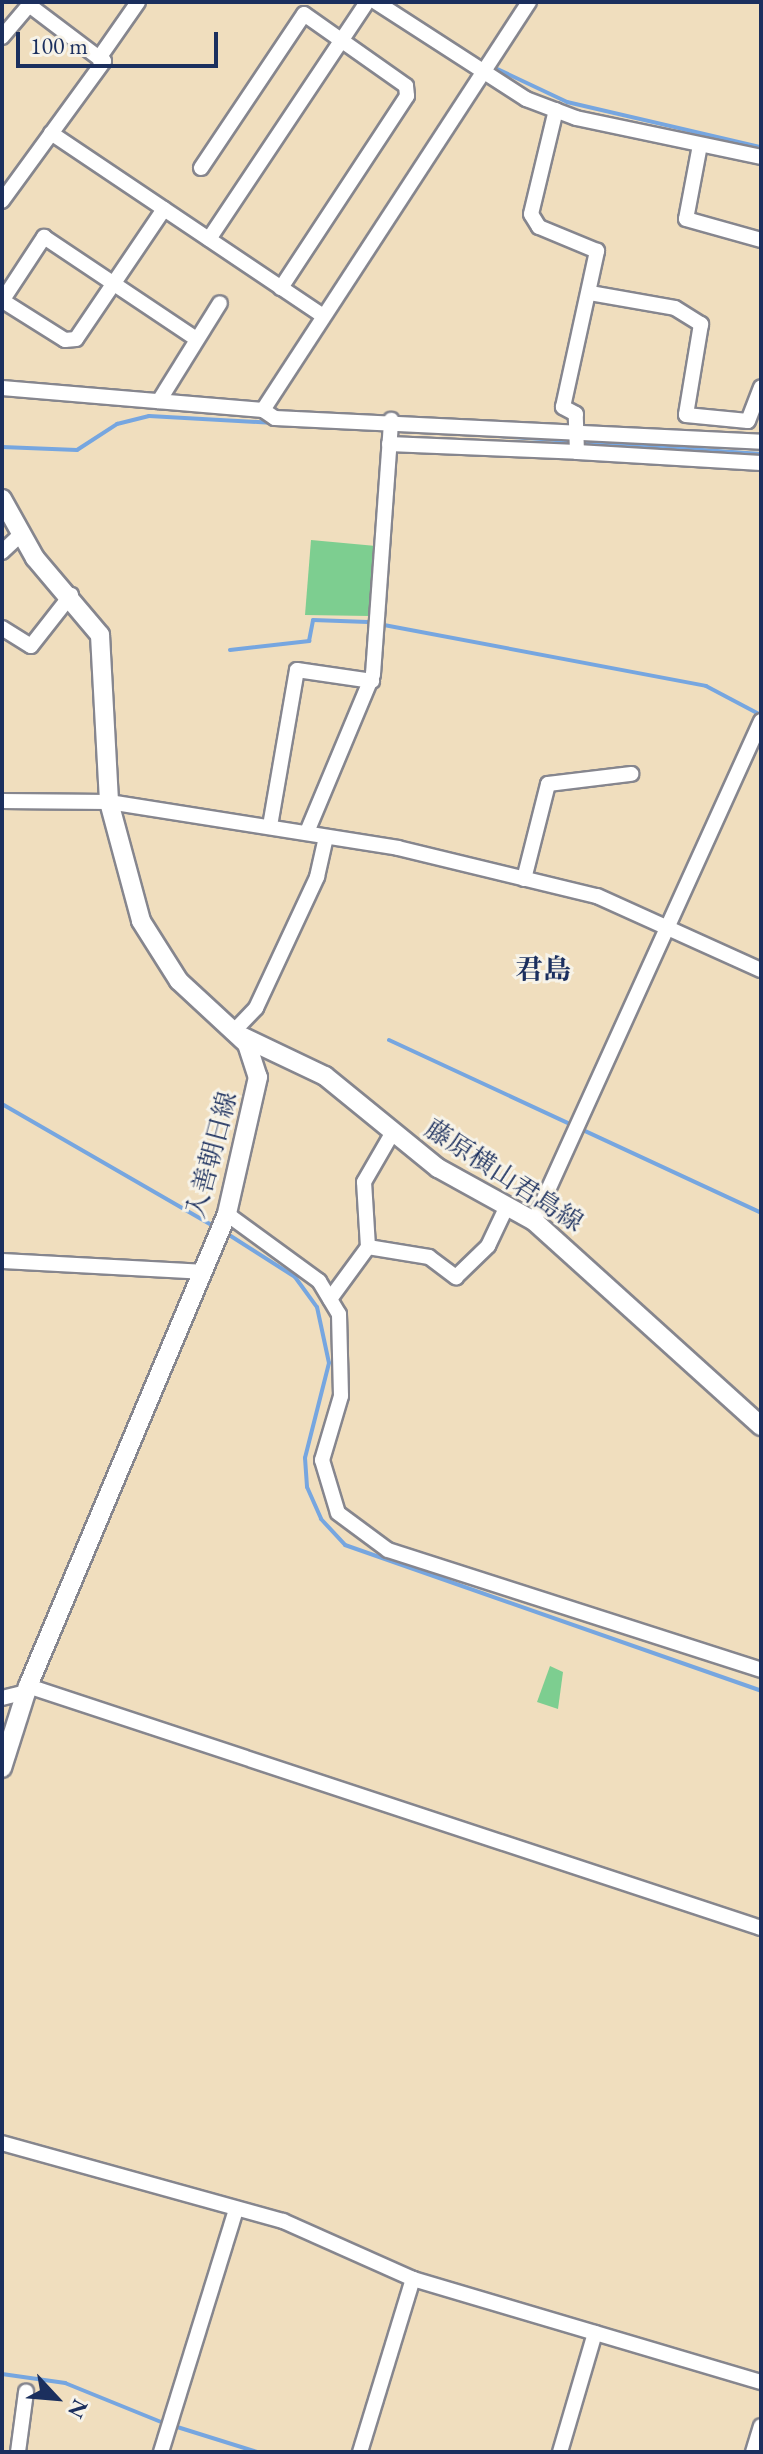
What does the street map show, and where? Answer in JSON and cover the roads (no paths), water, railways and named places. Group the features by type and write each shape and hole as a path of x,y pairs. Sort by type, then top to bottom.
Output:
{"main road":[{"name":"入善朝日線","path":"2,499 20,535 91,618 106,657 109,802 141,921 179,981 234,1031 258,1077 227,1214 27,1689 2,1768"},
{"name":"藤原横山君島線","path":"234,1031 325,1076 438,1168 534,1221 761,1426"}],"street":[{"path":"99,58 138,2"},
{"path":"209,239 367,2"},
{"path":"376,2 481,75 556,110 761,157"},
{"path":"263,410 529,2"},
{"path":"2,37 29,5 104,61 2,201"},
{"path":"201,168 304,14 406,86 407,96 281,288"},
{"path":"556,110 531,214 539,227 597,251 563,407 576,414 577,452"},
{"path":"51,133 323,316"},
{"path":"700,145 686,219 761,240"},
{"path":"164,209 114,284 76,339 65,340 2,301 44,237 114,284 195,338"},
{"path":"590,293 675,308 701,324 686,415 748,421 761,387"},
{"path":"159,401 195,338 220,303"},
{"path":"2,388 263,410 275,418 391,420 761,442"},
{"path":"307,832 372,681 391,420"},
{"path":"389,444 761,463"},
{"path":"2,552 20,535"},
{"path":"2,628 31,646 71,595"},
{"path":"270,826 297,670 372,681"},
{"path":"534,1221 761,721"},
{"path":"524,879 548,784 631,774"},
{"path":"2,801 109,802 270,826 524,879 597,896 761,970"},
{"path":"234,1031 256,1008 317,877 326,837"},
{"path":"330,1299 368,1247 364,1182 393,1132"},
{"path":"368,1247 429,1257 456,1277 488,1246 507,1206"},
{"path":"227,1214 319,1281 330,1299 343,1355 341,1396 322,1460 338,1513 388,1550 761,1670"},
{"path":"2,1261 204,1272"},
{"path":"2,1698 27,1689 761,1928"},
{"path":"2,2143 283,2221 413,2279 761,2382"},
{"path":"161,2452 236,2209"},
{"path":"360,2452 413,2279"},
{"path":"560,2452 595,2333"},
{"path":"18,2452 26,2392"},
{"path":"753,2452 761,2426"}],"waterway":[{"path":"493,67 567,102 761,147"},
{"path":"2,447 77,450 117,424 149,416 274,423"},
{"path":"498,436 761,454"},
{"path":"230,650 309,641 313,620 368,622 706,686 761,715"},
{"path":"389,1040 761,1213"},
{"path":"2,1104 215,1227"},
{"path":"226,1233 295,1277 317,1307 329,1363 305,1458 307,1487 321,1519 345,1545 761,1691"},
{"path":"2,2374 65,2383 166,2424"},
{"path":"174,2426 257,2452"}],"district":[{"name":"君島","path":"543,969"}]}
